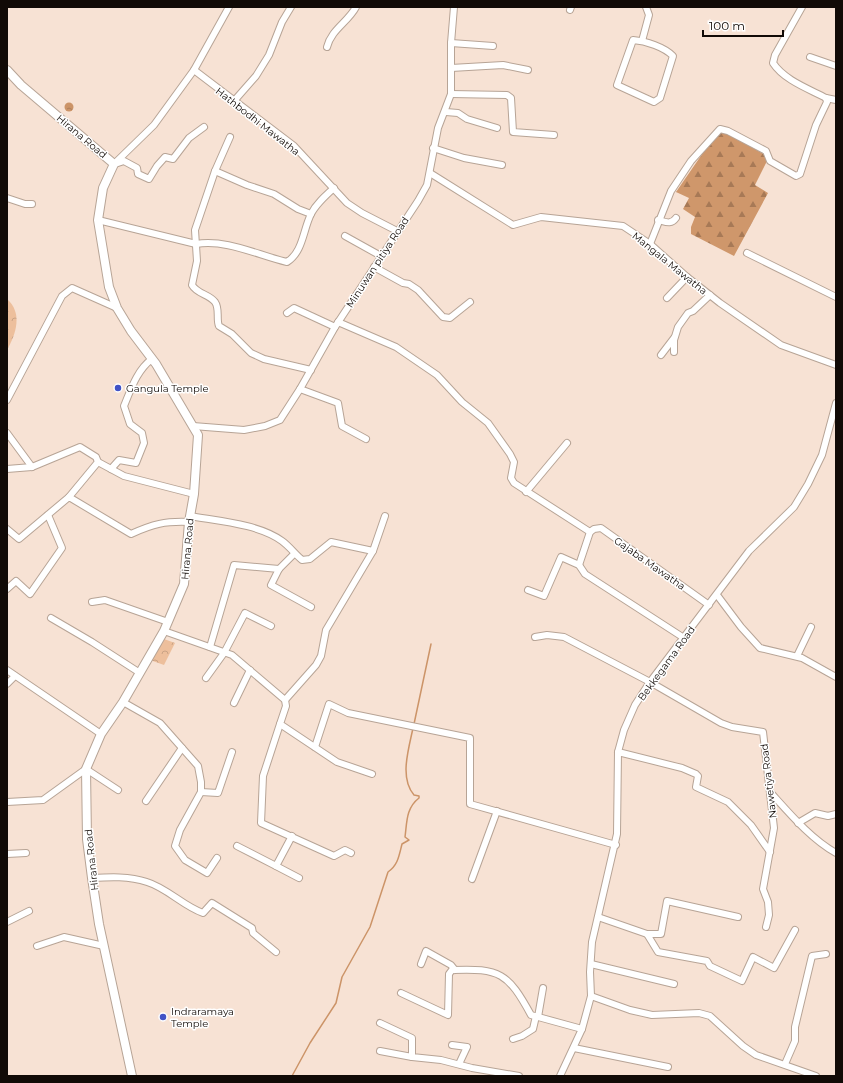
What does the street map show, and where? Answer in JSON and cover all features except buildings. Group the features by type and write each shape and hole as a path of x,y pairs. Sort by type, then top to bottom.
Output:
{"street":[{"path":"114,164 154,125 194,70 229,7"},
{"path":"234,101 239,92 248,86 269,55 282,22 290,7"},
{"path":"327,47 329,40 342,23 348,19 356,7"},
{"name":"Minuwan pitiya Road","path":"193,426 244,430 265,426 280,420 300,389 337,324 418,201 427,185 438,128 446,112 452,94 451,44 454,7"},
{"path":"642,41 649,15 646,7"},
{"path":"802,7 778,50 773,63 777,69 789,78 826,98 836,100"},
{"path":"633,40 642,41 669,52 673,56 660,98 654,102 617,85 633,40"},
{"path":"451,44 493,46"},
{"path":"810,57 836,66"},
{"path":"451,68 503,65 528,70"},
{"name":"Hirana Road","path":"7,70 21,85 114,164 103,188 98,220 109,287 117,308 152,359 198,435 194,494 189,519 184,584 164,631 123,702 101,734 86,769 87,839 92,878 104,946 132,1076"},
{"name":"Hathbodhi Mawatha","path":"194,70 294,146 347,203 397,231"},
{"path":"452,94 507,95 511,98 513,132 554,135"},
{"path":"650,244 658,220 671,191 691,160 720,129 728,131 766,151 770,161 796,176 800,174 816,126 827,102 826,98"},
{"path":"446,112 458,113 467,119 497,128"},
{"path":"114,164 124,161 137,168 138,174 149,180 157,166 165,157 173,159 189,138 204,127"},
{"path":"230,137 215,171 195,230 197,261 192,285 194,289 215,302 218,309 216,321 218,326 232,334 251,353 264,359 311,370"},
{"path":"433,148 464,158 502,166"},
{"path":"215,171 247,185 274,194 298,209 311,214"},
{"name":"Mangala Mawatha","path":"430,173 513,225 541,217 609,224 627,228 650,244 710,295 786,348 817,356 836,365"},
{"path":"98,220 196,244 208,242 229,245 287,262 297,253 311,214 321,200 334,188"},
{"path":"7,198 25,204 32,204"},
{"path":"658,220 668,223 673,222 676,218"},
{"path":"346,236 381,256"},
{"path":"747,253 836,297"},
{"path":"374,267 402,283 409,284 418,290 443,317 450,318 470,302"},
{"path":"667,298 687,277"},
{"path":"7,400 62,296 72,288 117,308"},
{"path":"661,354 674,338 688,313 693,311 710,295"},
{"path":"287,313 294,308 396,347 437,375 462,402 488,423 514,462 511,478 514,483 590,532 579,565"},
{"path":"674,338 674,352"},
{"path":"111,469 120,460 136,463 144,443 142,433 130,424 124,406 133,384 144,365 152,359"},
{"path":"300,389 338,403 342,426 366,439"},
{"name":"Bekkegama Road","path":"560,1076 582,1029 591,996 592,942 616,845 618,752 624,730 635,705 650,682 749,551 794,507 808,484 822,454 836,403"},
{"path":"7,433 32,467"},
{"path":"526,492 567,443"},
{"path":"7,469 32,467 80,447 96,457 98,462 124,476 194,494"},
{"path":"7,529 19,539 69,497 98,462"},
{"path":"69,497 131,534 167,521 189,519 238,524 272,535 283,541 294,554 302,560 310,559 331,542 373,551"},
{"path":"7,589 16,581 30,594 62,548 48,515"},
{"path":"285,700 316,665 321,656 326,630 373,551 385,516"},
{"name":"Gajaba Mawatha","path":"590,532 594,529 601,528 709,605"},
{"path":"294,554 279,569 271,585 311,607"},
{"path":"528,590 544,596 561,557 579,565 585,574 684,638"},
{"path":"210,647 234,565 279,569"},
{"path":"717,594 741,627 760,648 797,656 836,677"},
{"path":"92,602 105,600 168,622"},
{"path":"206,678 224,653 245,613 271,626"},
{"path":"51,618 140,673"},
{"path":"797,656 810,627"},
{"path":"164,631 232,655 285,700 286,706 263,776 261,823 334,856 345,850 351,853"},
{"path":"535,637 547,635 564,637 650,682"},
{"path":"7,670 101,734"},
{"path":"234,703 250,670"},
{"path":"7,684 15,676"},
{"name":"Nawetiya Road","path":"650,682 721,723 732,727 763,732 774,828 763,889 768,902 769,915 766,927"},
{"path":"123,702 160,723 198,766 201,792 180,830 175,846 185,860 207,873 216,858"},
{"path":"315,747 329,704 348,713 470,738 470,804 616,845"},
{"path":"280,724 337,762 372,774"},
{"path":"146,801 182,748"},
{"path":"201,792 218,793 232,752"},
{"path":"618,752 682,768 696,774 698,776 696,787 728,802 750,825 770,852"},
{"path":"7,802 43,800 86,769 118,790"},
{"path":"771,793 798,823 836,853"},
{"path":"472,879 497,811"},
{"path":"798,823 815,813 828,816 836,814"},
{"path":"276,866 292,836"},
{"path":"237,846 299,878"},
{"path":"7,854 26,853"},
{"path":"92,878 119,877 147,882 182,901 194,910 203,913 212,902 252,928 253,933 276,952"},
{"path":"598,917 647,934 661,934 666,901 738,917"},
{"path":"7,922 29,911"},
{"path":"647,934 658,952 707,962 710,966 742,981 752,957 774,968 796,930"},
{"path":"37,946 64,937 104,946"},
{"path":"421,964 426,951 451,965 455,970"},
{"path":"785,1064 795,1041 795,1028 812,956 826,954"},
{"path":"591,964 674,984"},
{"path":"401,993 448,1015 450,974 452,970 475,969 497,973 507,978 518,992 531,1015 582,1029"},
{"path":"513,1039 522,1036 533,1029 543,988"},
{"path":"591,996 630,1010 652,1015 699,1013 710,1016 743,1046 756,1055 816,1076"},
{"path":"380,1023 412,1038 412,1057"},
{"path":"452,1045 467,1047 459,1064"},
{"path":"574,1048 668,1066"},
{"path":"380,1051 412,1057 441,1060 519,1076"}],"green space":[{"path":"722,132 729,134 769,157 755,185 768,193 734,256 691,234 691,227 695,217 683,209 689,198 676,192 716,134"},
{"path":"7,299 15,311 16,324 13,337 7,350"},
{"path":"164,639 175,643 164,665 150,660"}],"water":[{"path":"67,103 71,103 73,107 71,111 67,111 65,109 65,105"}],"waterway":[{"path":"414,724 431,644"},
{"path":"292,1076 310,1043 336,1003 342,977 370,927 388,872 396,863 402,844 409,840 405,837 409,811 419,798 419,796 414,795 409,788 406,772 406,763 413,728"}],"place":[{"name":"Gangula Temple","path":"118,388"},
{"name":"Indraramaya Temple","path":"163,1017"}]}
